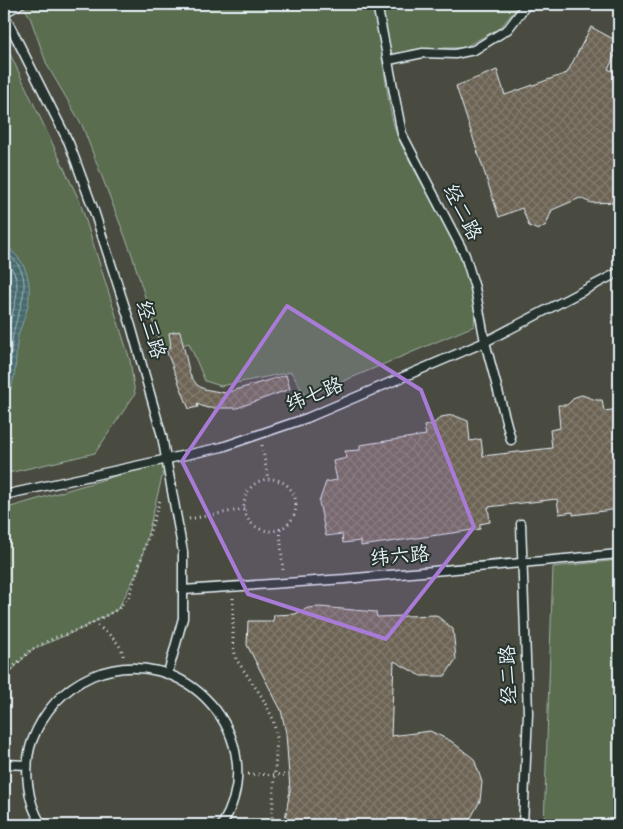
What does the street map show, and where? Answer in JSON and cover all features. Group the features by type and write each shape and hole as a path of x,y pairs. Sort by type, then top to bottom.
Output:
{"lane":[{"path":"4,14 20,4"},
{"name":"经二路","path":"377,4 402,134 465,255 475,288 485,342 511,440"},
{"path":"388,60 423,53 455,54 474,50 508,29 527,4"},
{"name":"经三路","path":"4,14 69,143 94,211 131,326 162,436 183,552 183,618 168,673"},
{"name":"纬七路","path":"4,495 166,461 222,447 307,418 485,342 619,272"},
{"name":"经二路","path":"521,524 528,714 523,825"},
{"name":"纬六路","path":"183,590 284,584 619,554"},
{"path":"42,825 29,792 27,765 31,745 38,726 55,701 78,682 106,670 124,667 138,667 168,673 186,682 201,693 222,718 231,737 236,758 237,774 234,794 222,825"},
{"path":"4,764 27,765"}],"path":[{"path":"260,434 268,479"},
{"path":"268,479 288,487 296,502 292,518 280,529 265,530 254,525 246,516 247,493 258,483 268,479"},
{"path":"4,676 31,650 54,638 93,623 118,608 129,597 161,498"},
{"path":"177,521 245,509"},
{"path":"280,529 284,584"},
{"path":"233,587 233,644 236,659 262,697 273,719 277,738 273,775 272,820 270,825"},
{"path":"93,623 111,637 123,652 124,667"},
{"path":"237,774 285,775"}],"highlighted area":[{"path":"287,306 421,390 474,527 386,639 248,594 182,461"}],"shaded area":[{"path":"4,4 619,4 619,825 4,825"}],"green space":[{"path":"22,4 520,4 500,28 463,48 440,48 382,58 395,130 459,255 474,304 474,326 306,397 291,372 221,386 205,381 189,343 162,351 131,252 82,125 47,65 30,17"},
{"path":"4,41 80,202 130,360 135,394 95,453 4,474"},
{"path":"166,461 139,569 118,609 83,628 31,650 4,679 4,509"},
{"path":"619,560 619,825 544,825 553,567"}],"water":[{"path":"4,245 19,258 24,266 29,284 29,293 26,313 19,331 13,380 4,402"}],"building":[{"path":"591,27 619,42 619,48 608,69 619,74 619,202 591,203 580,198 552,210 546,225 538,230 529,226 522,208 499,217 456,86 497,70 505,95 567,73"},
{"path":"180,331 190,375 197,385 204,389 225,393 286,375 290,389 237,408 207,408 197,404 198,407 189,409 166,350 171,347 169,333"},
{"path":"582,395 602,400 604,411 619,409 619,509 573,515 573,512 559,514 557,499 488,507 490,522 480,524 480,529 361,546 361,541 343,543 342,534 326,536 319,502 326,482 337,480 333,461 347,458 345,451 360,450 360,445 426,435 424,426 433,424 441,417 453,415 468,421 470,441 481,439 483,456 552,448 550,430 560,428 558,405 567,405 575,397"},
{"path":"320,607 376,612 377,617 436,615 453,629 456,659 445,676 421,676 394,661 391,736 430,731 451,741 474,759 482,782 480,801 467,825 284,825 290,790 286,733 281,710 247,645 248,621 273,621 274,615 295,614 308,608"}]}
